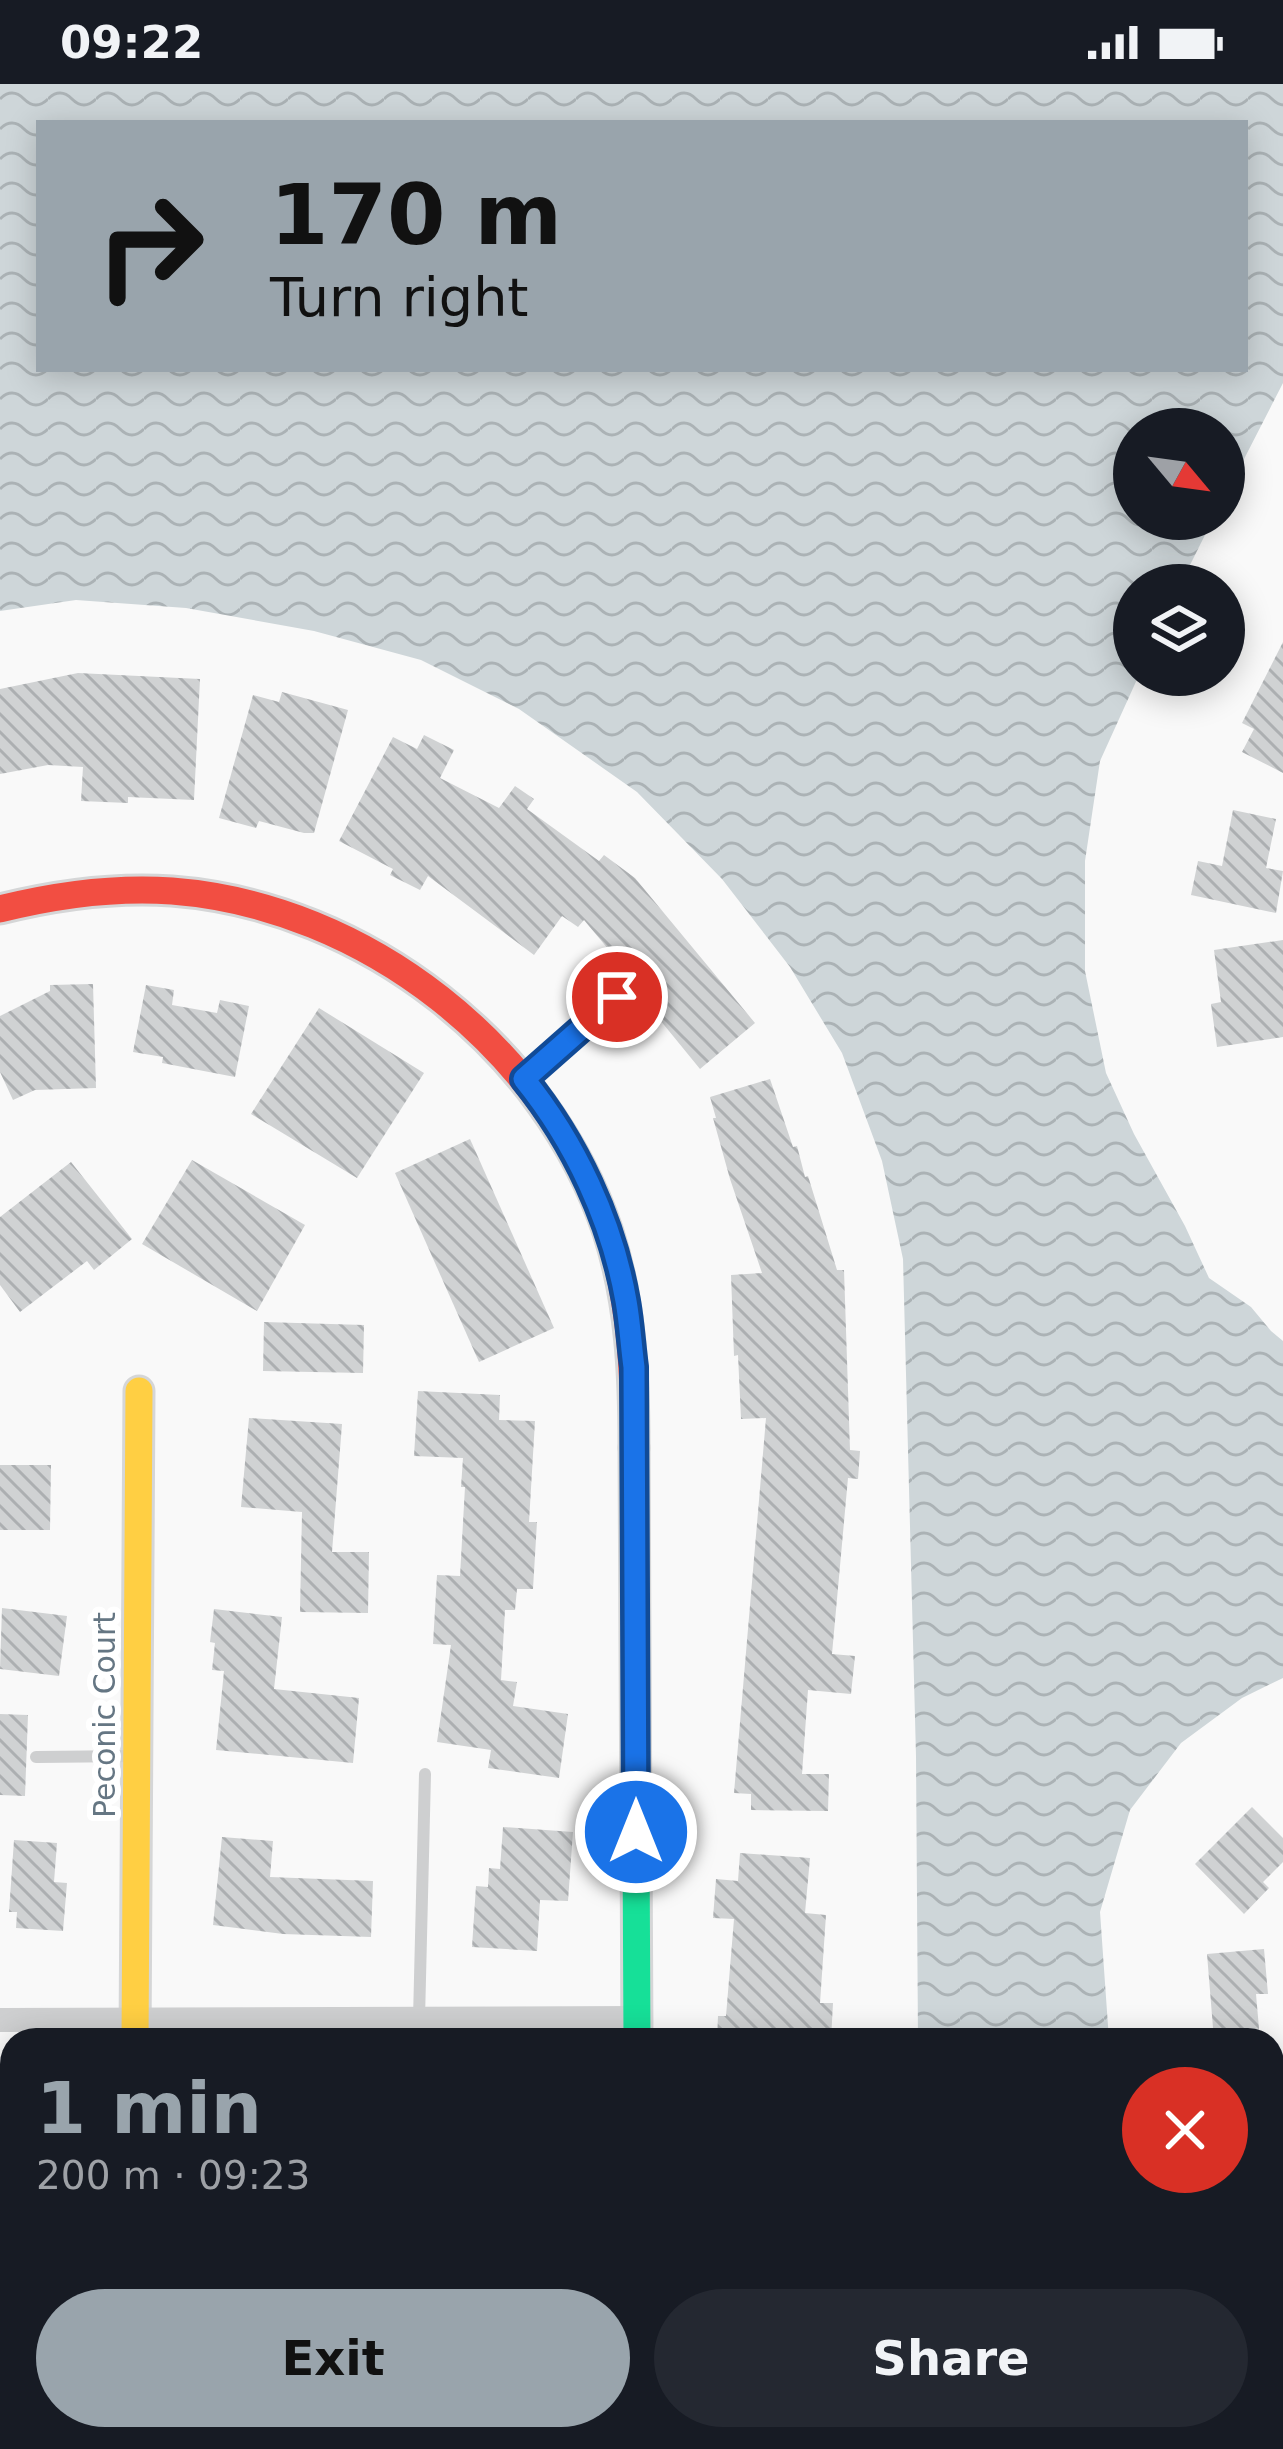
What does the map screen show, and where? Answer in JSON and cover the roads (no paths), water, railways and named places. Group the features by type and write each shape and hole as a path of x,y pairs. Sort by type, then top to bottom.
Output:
{"street":[{"path":"0,909 89,892 179,892 245,903 308,922 370,950 462,1014 524,1079 574,1153 602,1214 621,1279 634,1367 637,2028"},
{"name":"Peconic Court","path":"135,2028 139,1391"},
{"path":"182,2028 419,2018 617,2028"},
{"path":"0,2020 108,2028"}],"lane":[{"path":"524,1079 617,997"},
{"path":"36,1757 137,1756"},
{"path":"419,2018 425,1774"}],"water":[{"path":"0,84 1283,84 1283,383 1245,457 1245,408 1113,408 1113,540 1202,540 1190,564 1113,564 1113,696 1129,696 1100,761 1085,861 1085,971 1106,1073 1209,1278 1251,1307 1283,1341 1283,1678 1242,1698 1181,1743 1130,1810 1100,1912 1108,2028 918,2028 903,1259 882,1161 842,1053 790,967 722,879 637,792 519,709 421,660 314,631 186,608 76,600 0,611"}]}
